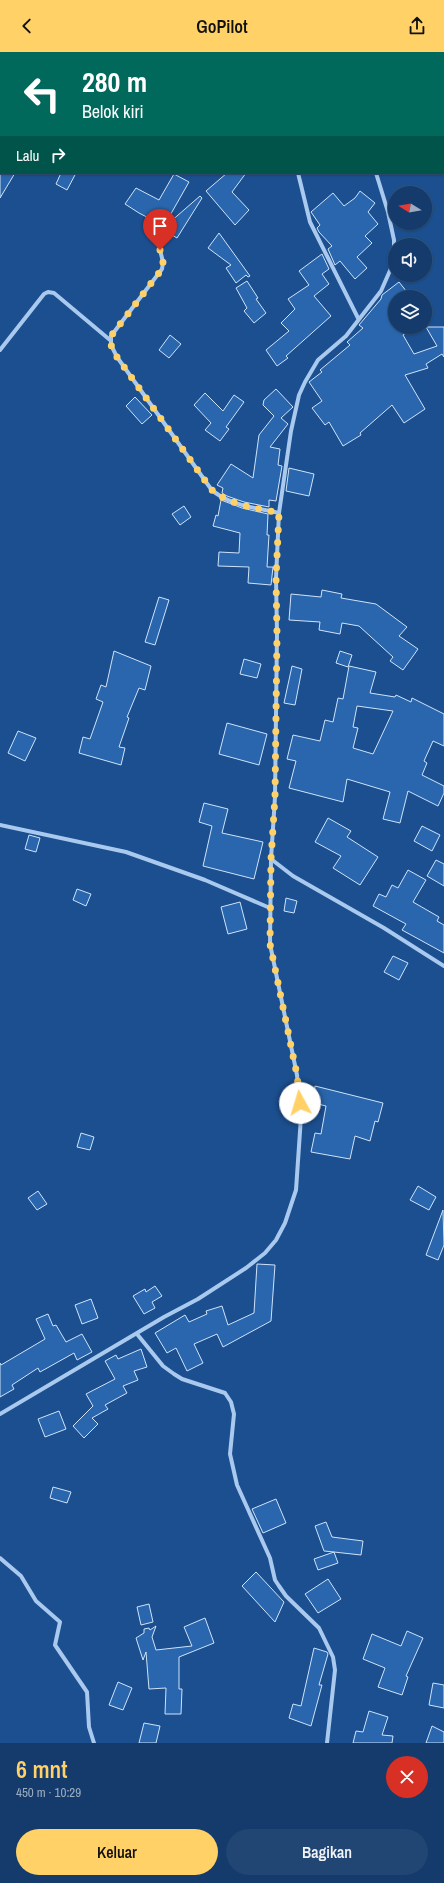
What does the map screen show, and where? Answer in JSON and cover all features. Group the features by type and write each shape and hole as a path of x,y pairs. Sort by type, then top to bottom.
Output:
{"street":[{"path":"298,174 310,222 358,318"},
{"path":"0,1414 164,1317 230,1280 265,1252 276,1240 285,1222 296,1190 301,1117 297,1075 270,944 271,859 275,797 277,634 276,578 279,513 289,438 299,395 305,382 318,360 346,336 358,318 381,291 388,278 394,253 394,240 390,219 376,174"},
{"path":"110,340 162,269 163,262 160,250"},
{"path":"0,350 44,294 48,292 54,293 110,340 117,357 211,489 218,495 231,500 279,513"},
{"path":"0,825 126,852 205,880 270,908"},
{"path":"271,859 293,876 384,928 444,966"},
{"path":"137,1334 163,1366 174,1374 182,1379 225,1393 231,1402 234,1414 230,1454 238,1485 270,1558 275,1580 286,1596 319,1628 333,1657 335,1670 327,1743"},
{"path":"0,1558 21,1576 36,1601 60,1622 55,1645 87,1692 89,1727 94,1743"}],"building":[{"path":"0,174 14,174 0,198"},
{"path":"61,174 75,174 67,190 56,184"},
{"path":"174,174 189,182 164,226 125,204 136,188 159,200"},
{"path":"226,174 245,174 232,192 249,210 235,225 206,191"},
{"path":"360,191 375,203 368,212 378,224 365,236 372,243 357,257 367,268 355,279 340,261 335,265 328,249 332,246 319,232 317,228 320,225 311,212 333,193 344,206 355,198"},
{"path":"200,196 202,198 177,238 162,229"},
{"path":"219,233 250,276 248,277 246,275 236,283 226,268 231,265 208,248"},
{"path":"322,254 329,269 322,274 329,284 314,296 331,316 286,356 288,358 277,366 266,350 289,331 281,323 295,309 288,299 309,285 299,271"},
{"path":"247,281 258,298 256,299 266,313 254,323 244,311 247,308 236,288"},
{"path":"399,282 405,290 389,290"},
{"path":"388,290 388,334 404,334 403,335 414,354 437,346 430,334 432,334 432,327 444,327 444,357 442,354 426,364 428,368 405,375 425,409 404,423 392,405 360,433 361,435 343,446 329,422 325,425 312,408 322,401 309,382 322,372 320,370 350,345 347,342 363,328 359,325 381,299 382,295"},
{"path":"170,335 181,344 169,358 159,350"},
{"path":"276,389 293,407 281,418 288,424 270,447 280,449 278,465 282,466 276,501 269,500 269,507 244,502 227,496 222,493 223,488 217,485 231,464 253,478 259,435 274,416 263,405 264,400"},
{"path":"205,393 223,411 234,395 244,402 226,427 229,429 220,441 205,430 211,423 194,405"},
{"path":"135,397 152,415 142,424 126,406"},
{"path":"289,468 314,474 309,496 286,491"},
{"path":"221,500 242,508 268,514 267,535 269,535 267,567 273,567 271,585 248,583 249,567 218,566 219,552 239,553 240,533 213,526 216,515 218,516"},
{"path":"184,506 191,517 180,525 172,514"},
{"path":"322,590 342,594 341,598 376,604 407,627 399,636 418,649 403,670 390,661 393,657 359,626 342,623 340,634 319,630 320,622 289,620 291,594 321,597"},
{"path":"159,597 169,600 155,645 145,642"},
{"path":"114,651 151,666 145,690 139,688 127,717 129,718 119,747 125,748 121,765 79,753 83,737 90,739 103,702 96,699 101,685 106,687"},
{"path":"340,651 352,655 348,667 336,663"},
{"path":"244,659 261,664 257,678 240,674"},
{"path":"292,666 302,669 295,705 284,703"},
{"path":"349,666 376,672 370,693 395,697 396,695 411,702 412,698 444,714 444,746 433,741 424,761 427,763 422,775 444,786 444,793 438,806 408,791 400,823 383,819 390,792 347,779 343,802 289,788 296,761 287,759 293,735 320,741 325,720 333,722 338,698 343,699","holes":["357,706 393,711 373,754 353,748 358,728 353,727"]},
{"path":"227,723 267,734 259,765 219,754"},
{"path":"18,731 36,738 25,761 8,753"},
{"path":"204,803 228,809 222,833 263,842 254,879 203,866 212,826 199,822"},
{"path":"328,818 351,831 347,837 378,857 360,885 333,868 341,856 315,842"},
{"path":"422,826 440,835 432,851 414,841"},
{"path":"29,835 40,838 36,852 25,849"},
{"path":"436,860 444,864 444,886 427,876"},
{"path":"408,870 426,880 413,902 439,917 437,921 444,925 444,953 402,930 406,924 373,906 379,894 386,897 392,885 398,888"},
{"path":"77,889 91,894 86,906 73,900"},
{"path":"286,898 297,901 294,913 284,911"},
{"path":"240,902 247,929 228,934 221,907"},
{"path":"393,956 408,963 399,980 384,972"},
{"path":"315,1086 383,1103 378,1122 375,1121 370,1141 355,1136 350,1159 311,1152 315,1133 321,1134 326,1106 314,1103"},
{"path":"81,1133 94,1137 90,1150 77,1147"},
{"path":"418,1186 436,1197 429,1210 410,1200"},
{"path":"38,1191 47,1204 37,1210 28,1198"},
{"path":"443,1210 444,1245 438,1260 426,1255"},
{"path":"257,1264 275,1265 271,1321 223,1347 217,1334 194,1344 203,1363 187,1371 176,1348 167,1353 155,1333 185,1315 189,1322 207,1314 206,1311 222,1306 228,1325 254,1313"},
{"path":"155,1286 162,1296 152,1302 155,1308 144,1314 133,1296 145,1289 146,1292"},
{"path":"91,1299 98,1318 82,1324 75,1305"},
{"path":"48,1314 53,1326 56,1325 66,1342 82,1334 92,1352 77,1360 74,1353 40,1372 38,1368 12,1385 14,1389 0,1397 0,1363 1,1365 45,1339 36,1319"},
{"path":"141,1349 147,1367 134,1371 138,1380 123,1386 127,1393 105,1405 108,1409 92,1418 98,1424 84,1438 73,1426 93,1406 86,1394 115,1379 105,1361 116,1355 118,1359"},
{"path":"59,1411 66,1429 45,1437 38,1419"},
{"path":"53,1487 71,1492 67,1503 50,1498"},
{"path":"276,1499 286,1523 263,1533 252,1509"},
{"path":"326,1522 332,1537 363,1541 361,1555 324,1551 315,1526"},
{"path":"334,1552 338,1563 318,1570 314,1559"},
{"path":"256,1572 284,1602 275,1622 242,1586"},
{"path":"328,1579 341,1599 318,1613 305,1594"},
{"path":"149,1604 153,1622 141,1625 137,1607"},
{"path":"205,1618 214,1643 179,1657 179,1689 182,1689 181,1714 165,1714 166,1688 149,1689 146,1652 143,1660 136,1638 144,1633 144,1629 149,1628 150,1630 156,1626 152,1637 156,1650 192,1646 184,1627"},
{"path":"407,1631 423,1638 406,1676 408,1677 402,1695 378,1687 385,1668 363,1659 372,1634 401,1646"},
{"path":"314,1648 327,1652 328,1654 319,1685 322,1685 311,1726 289,1718 293,1704 301,1706"},
{"path":"118,1682 132,1688 123,1710 109,1705"},
{"path":"433,1683 444,1685 444,1708 429,1705"},
{"path":"369,1711 388,1717 382,1735 393,1736 392,1743 353,1743 356,1731 363,1732"},
{"path":"144,1723 160,1726 156,1743 139,1743"},
{"path":"432,1726 444,1732 444,1743 426,1743"}],"route":[{"path":"160,250 163,262 162,269 111,336 111,345 117,357 204,477 211,489 218,495 231,500 279,513 276,578 277,634 275,797 271,859 270,944 297,1075 300,1103"}]}
